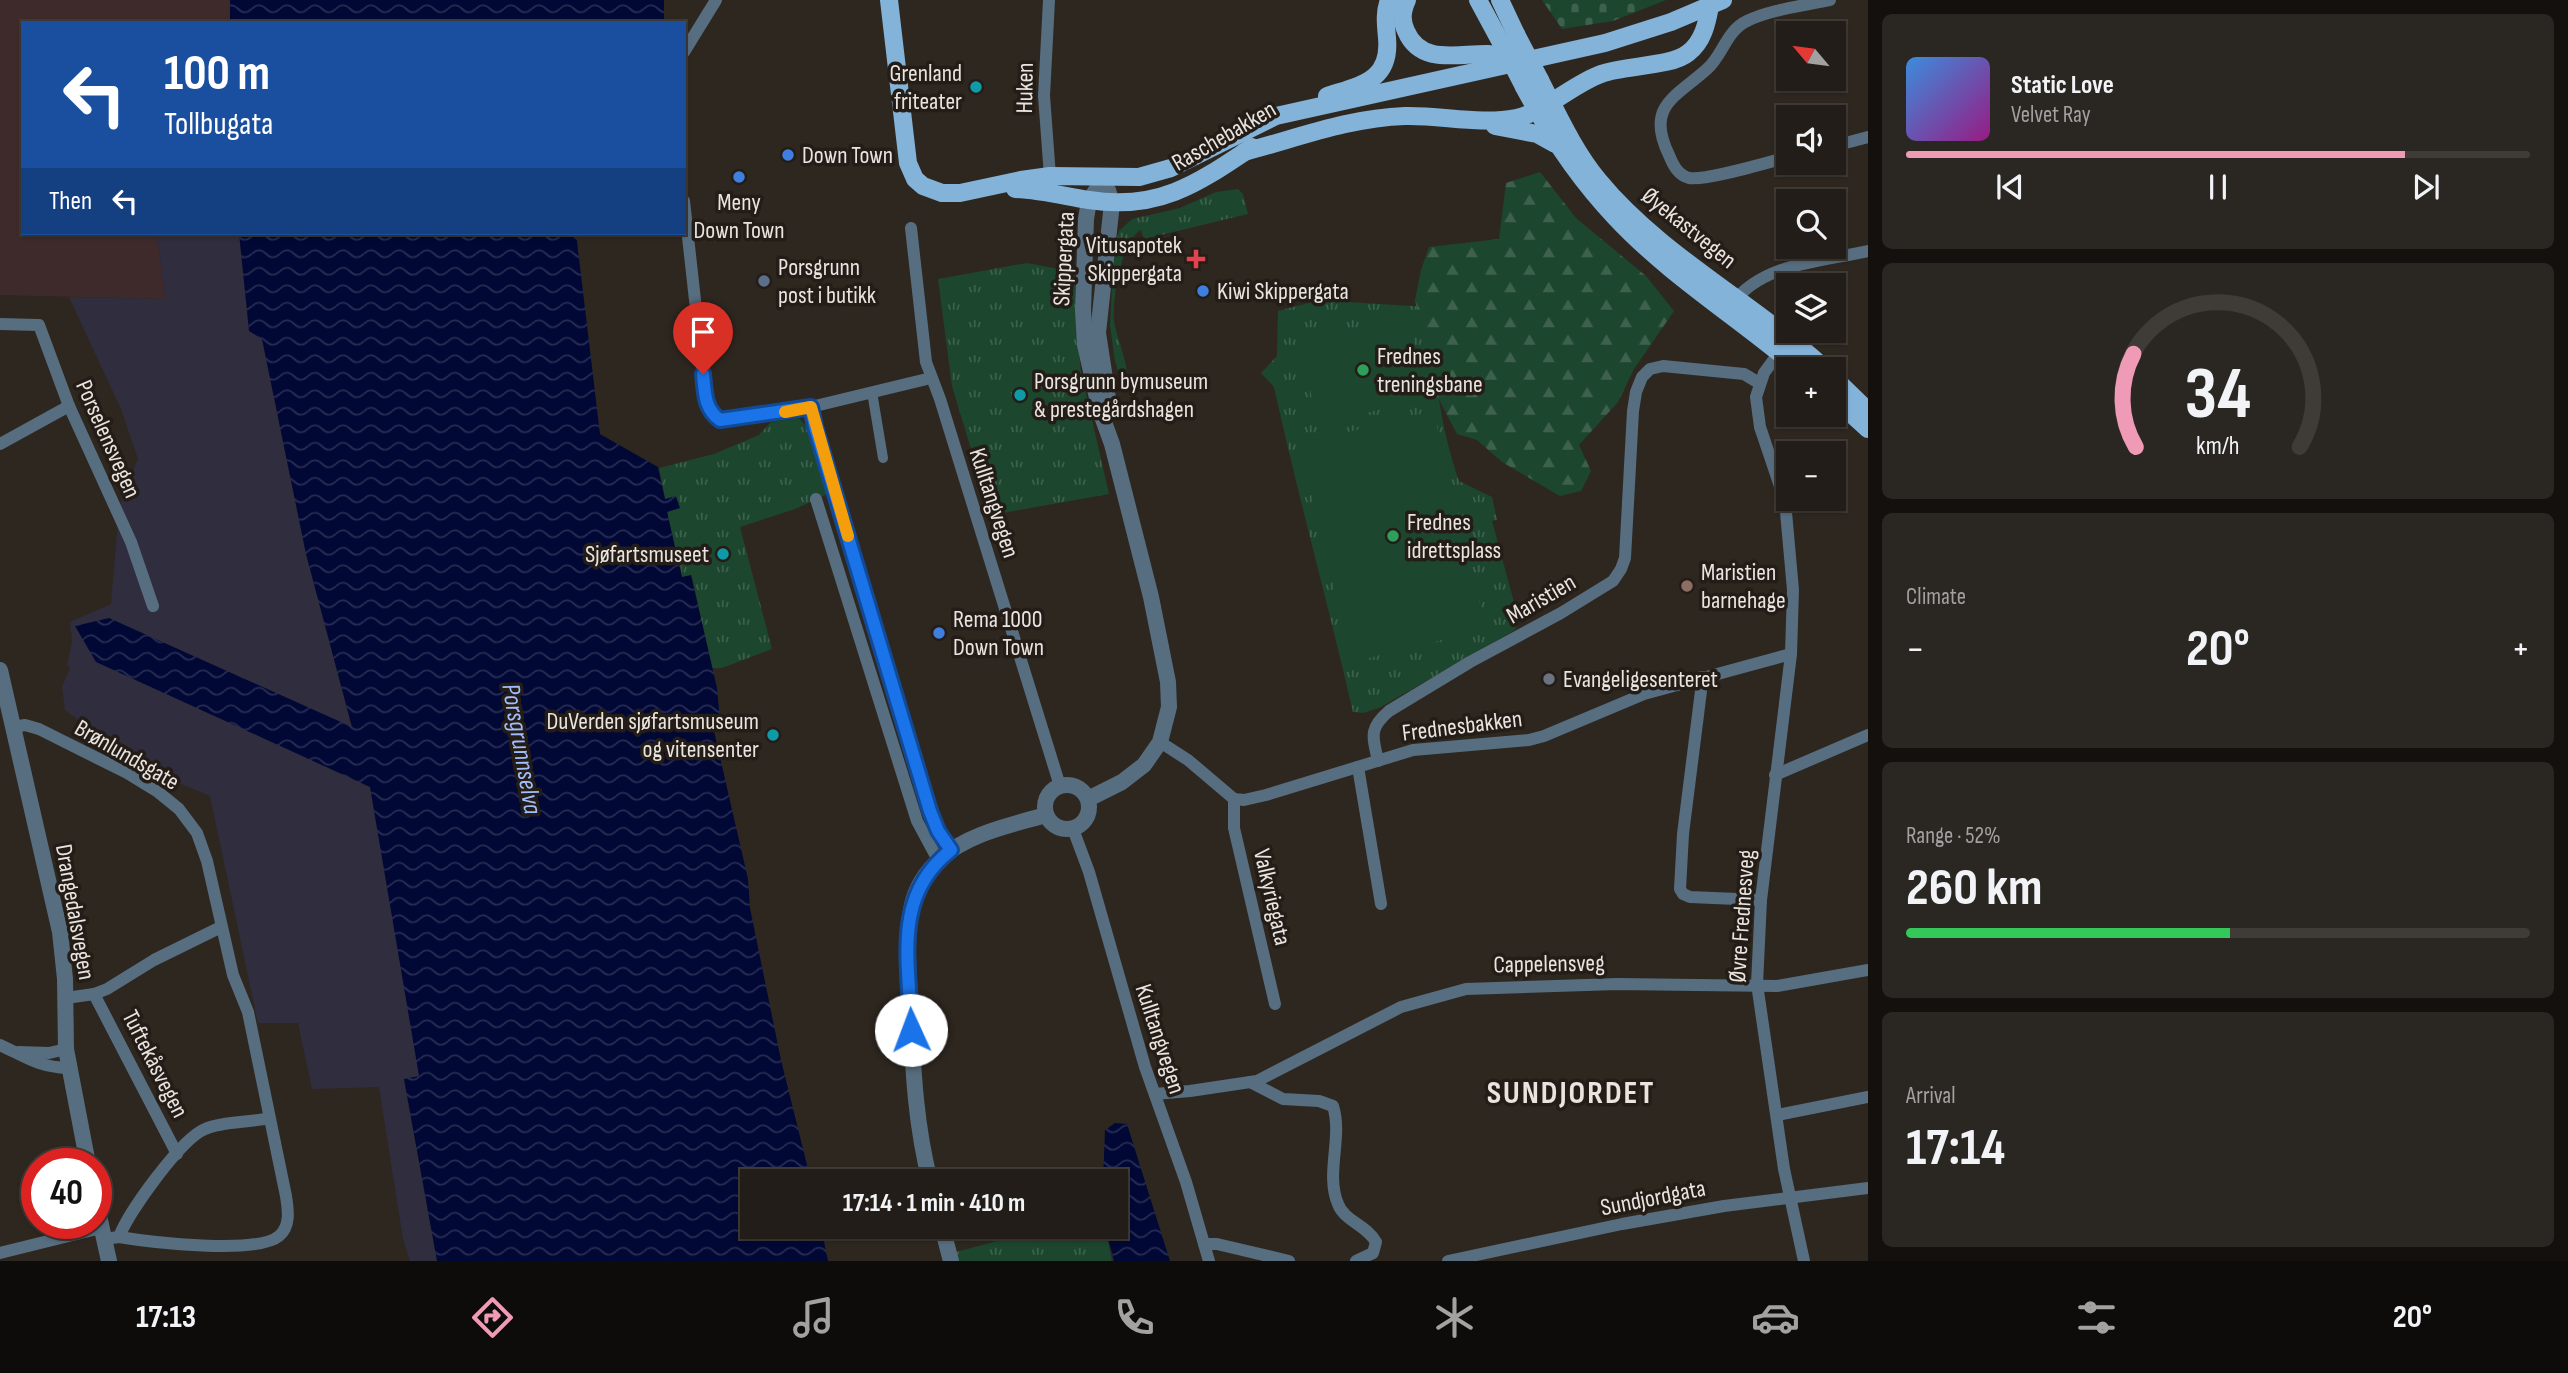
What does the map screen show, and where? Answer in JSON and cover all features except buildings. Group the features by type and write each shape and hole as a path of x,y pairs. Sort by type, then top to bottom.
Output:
{"main road":[{"name":"Raschebakken","path":"889,0 905,144 912,173 923,186 942,193 1050,176 1139,177 1160,172 1276,116 1628,36 1716,3"},
{"path":"1276,116 1361,85 1380,72 1387,55 1385,18 1390,0"},
{"path":"1407,0 1403,8 1404,29 1412,42 1424,51 1450,57 1488,54 1539,58"},
{"path":"1478,0 1495,33 1532,83 1544,105"},
{"path":"1500,0 1516,34 1532,83"},
{"path":"1244,152 1317,130 1363,120 1425,116 1475,120 1512,119 1544,105 1599,74 1686,55 1703,33 1716,3"},
{"name":"Raschebakken","path":"987,188 1034,189 1112,203 1142,202 1174,193 1201,180 1285,127 1358,99"},
{"name":"Øyekastvegen","path":"1544,105 1556,144 1616,219 1645,247 1731,304"},
{"name":"Øyekastvegen","path":"1544,105 1608,191 1643,225 1731,304 1784,346 1804,357"},
{"path":"1475,120 1537,134 1556,144"},
{"name":"Øyekastvegen","path":"1784,346 1792,357"},
{"path":"1846,390 1868,411"},
{"path":"1846,409 1868,429"}],"street":[{"path":"686,48 716,0"},
{"name":"Huken","path":"1049,0 1044,96 1050,176"},
{"path":"1776,160 1694,178 1679,173 1662,142 1662,114 1667,102 1677,91 1707,69 1736,29 1748,21 1830,0"},
{"path":"1846,143 1868,137"},
{"name":"Skippergata","path":"1088,799 1104,793 1143,765 1160,743 1168,718 1168,682 1150,597 1085,345 1086,219 1090,201 1104,178"},
{"name":"Skippergata","path":"1104,178 1112,203 1098,333 1110,408 1112,444"},
{"path":"686,219 706,399 711,412 720,420 811,407 931,378"},
{"name":"Kulltangvegen","path":"911,228 926,362 940,399 1060,786"},
{"path":"1731,304 1772,273 1868,251"},
{"name":"Porselensvegen","path":"0,324 38,325 69,406 131,542 153,606"},
{"path":"1784,346 1759,383 1756,397 1757,414 1783,493 1789,532 1793,590 1791,654"},
{"name":"Maristien","path":"1378,761 1373,729 1389,711 1470,662 1560,613 1613,581 1618,574 1625,558 1633,411 1639,381 1646,372 1657,367 1744,374 1759,383"},
{"path":"872,392 883,458"},
{"path":"0,444 69,406"},
{"path":"811,407 945,855"},
{"path":"816,499 917,821 945,855"},
{"name":"Frednesbakken","path":"1234,799 1244,800 1266,795 1413,750 1529,740 1644,694 1791,654"},
{"name":"Øvre Frednesveg","path":"1791,654 1761,900 1757,984 1789,1196 1804,1261"},
{"name":"Drangedalsvegen","path":"0,670 60,932 66,998 68,1068 85,1148"},
{"path":"1700,677 1701,691 1683,834 1680,889 1690,897 1761,900"},
{"name":"Brønlundsgate","path":"14,727 24,725 38,729 158,792 178,809 197,832 233,975 248,1012 288,1211 288,1219 280,1236 268,1242 226,1245 112,1235"},
{"path":"1775,775 1868,735"},
{"path":"1160,743 1188,760 1234,799"},
{"path":"1358,767 1381,904"},
{"path":"1074,785 1088,799 1090,806 1085,820 1073,829 1057,827 1046,815 1046,801 1054,789 1060,786 1074,785"},
{"name":"Valkyriegata","path":"1234,799 1234,828 1275,1004"},
{"path":"927,1169 913,1079 908,939 916,892 921,882 945,855 984,835 1046,815"},
{"name":"Kulltangvegen","path":"1073,829 1086,863 1155,1094 1186,1182 1209,1261"},
{"path":"66,998 94,994 221,927"},
{"name":"Cappelensveg","path":"1155,1094 1250,1082 1270,1075 1401,1007 1466,989 1617,984 1797,984 1868,970"},
{"name":"Tuftekåsvegen","path":"94,994 177,1154"},
{"path":"0,1045 47,1067 68,1068"},
{"path":"15,1052 49,1053 66,1049"},
{"path":"1250,1082 1283,1099 1328,1103 1332,1106 1335,1120 1334,1181 1337,1202 1346,1214 1370,1232 1376,1242 1373,1253 1356,1261"},
{"path":"1777,1115 1868,1097"},
{"path":"112,1231 189,1139 212,1126 250,1123 269,1118"},
{"name":"Sundjordgata","path":"1448,1261 1473,1259 1622,1224 1789,1196 1868,1188"},
{"path":"0,1253 84,1239"},
{"path":"108,1239 109,1261"},
{"path":"945,1239 951,1261"},
{"path":"1204,1244 1217,1244 1289,1261"}],"shaded area":[{"path":"0,0 230,0 230,21 21,21 21,235 157,235 165,299 0,295"},
{"path":"157,235 239,235 249,330 262,339 306,554 352,728 343,723 362,784 370,787 420,1077 404,1080 437,1261 410,1261 403,1239 379,1087 312,1089 298,1023 258,1023 210,796 145,769 65,710 62,687 70,668 67,665 72,642 70,622 111,604 119,510 123,493 138,459 121,409 69,297 165,299"}],"green space":[{"path":"1542,0 1666,0 1613,21 1562,29"},
{"path":"1540,172 1576,218 1646,276 1674,311 1634,369 1618,402 1579,445 1591,471 1581,491 1560,496 1502,462 1477,440 1457,434 1427,377 1424,338 1415,300 1429,247 1499,239 1506,183"},
{"path":"1238,189 1243,194 1248,214 1144,239 1141,230 1128,245 1119,271 1114,311 1114,321 1127,369 1127,384 1119,374 1115,361 1110,326 1114,248 1119,231 1132,219 1180,208 1216,192"},
{"name":"Porsgrunn bymuseum & prestegårdshagen","path":"1027,263 1075,272 1076,328 1081,372 1109,494 991,515 952,386 938,279"},
{"path":"1312,302 1428,307 1438,395 1452,460 1459,481 1492,497 1497,520 1492,521 1519,621 1515,630 1379,708 1363,713 1353,712 1274,387 1261,373 1277,356 1278,311"},
{"name":"Frednes treningsbane","path":"1408,316 1428,398 1318,424 1299,342"},
{"name":"Frednes idrettsplass","path":"1433,411 1486,629 1352,662 1299,444"},
{"path":"799,418 805,425 828,494 795,509 740,527 772,649 722,668 712,668 692,577 682,578 659,468 714,454 759,435 771,422"},
{"path":"1005,1239 1107,1239 1112,1261 958,1261 956,1252"}],"water":[{"path":"230,0 664,0 664,21 230,21"},
{"name":"Porsgrunnselva","path":"239,235 576,235 600,434 658,467 665,499 676,496 680,508 667,512 682,577 691,575 717,688 721,730 714,731 748,879 750,908 781,1060 808,1169 740,1169 740,1239 823,1239 828,1261 437,1261 404,1079 419,1076 370,787 96,662 75,626 109,618 352,727 306,554 262,339 249,331"},
{"path":"1115,1123 1127,1124 1170,1261 1114,1261 1108,1239 1128,1239 1128,1169 1103,1169 1105,1130"}],"slow traffic":[{"path":"785,412 811,407 848,536"}],"place":[{"name":"Grenland friteater","path":"976,87"},
{"name":"Down Town","path":"788,155"},
{"name":"Meny Down Town","path":"739,177"},
{"name":"Vitusapotek Skippergata","path":"1196,259"},
{"name":"Porsgrunn post i butikk","path":"764,281"},
{"name":"Kiwi Skippergata","path":"1203,291"},
{"name":"Frednes treningsbane","path":"1363,370"},
{"name":"Porsgrunn bymuseum & prestegårdshagen","path":"1020,395"},
{"name":"Frednes idrettsplass","path":"1393,536"},
{"name":"Sjøfartsmuseet","path":"723,554"},
{"name":"Maristien barnehage","path":"1687,586"},
{"name":"Rema 1000 Down Town","path":"939,633"},
{"name":"Evangeligesenteret","path":"1549,679"},
{"name":"DuVerden sjøfartsmuseum og vitensenter","path":"773,735"}],"district":[{"name":"SUNDJORDET","path":"1571,1093"}],"route":[{"path":"703,374 708,406 720,420 811,407 930,811 938,831 951,850 927,873 912,904 908,953 911,1030"}]}
